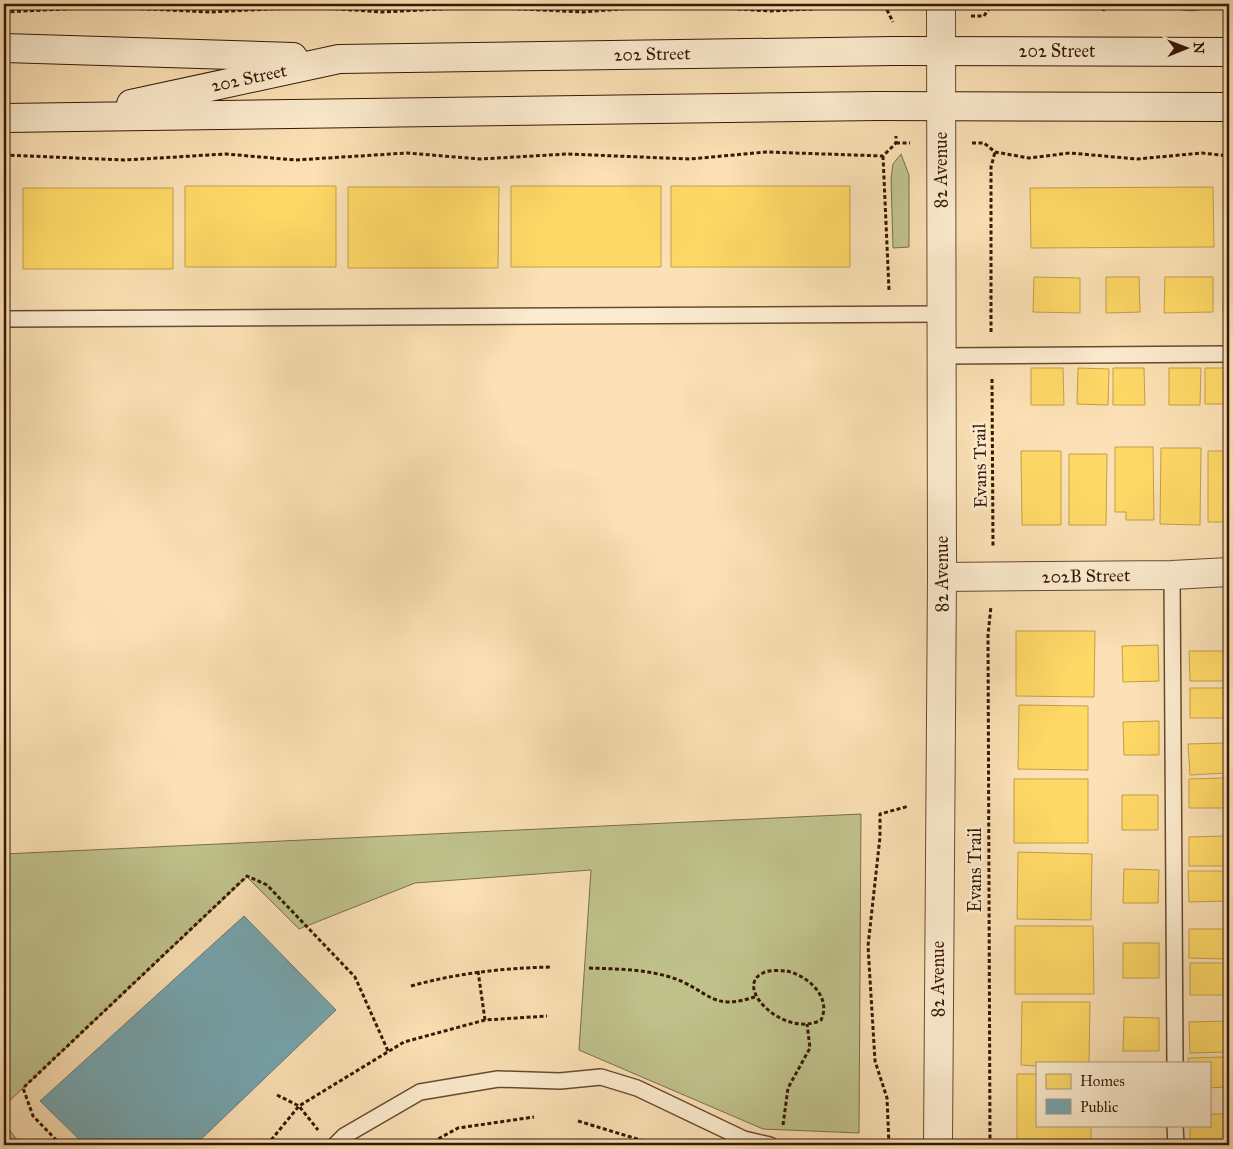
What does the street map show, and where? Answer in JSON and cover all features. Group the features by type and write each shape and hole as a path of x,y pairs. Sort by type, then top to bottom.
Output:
{"main road":[{"name":"82 Avenue","path":"938,1145 942,577 940,314 941,4"},
{"path":"4,48 339,59"},
{"name":"202 Street","path":"80,116 339,59 941,51 1229,52"},
{"name":"202 Street","path":"4,118 941,106 1229,107"},
{"name":"202B Street","path":"942,577 1172,575 1229,572"}],"lane":[{"path":"4,319 940,314"},
{"path":"941,356 1229,354"},
{"path":"1172,575 1175,1062"},
{"path":"335,1145 344,1136 420,1092 498,1079 560,1081 601,1077 637,1088 744,1139 770,1145"},
{"path":"1175,1126 1176,1145"}],"path":[{"path":"4,12 105,7 210,12 310,7 382,12 480,7 583,12 674,5 770,11 832,8 858,4"},
{"path":"884,4 893,18"},
{"path":"984,16 988,10 988,4"},
{"path":"1104,10 1105,4"},
{"path":"4,155 124,160 226,154 295,160 407,153 480,159 567,154 690,159 766,152 882,156 896,143"},
{"path":"984,143 995,152 1029,158 1070,153 1137,159 1202,152 1229,156"},
{"path":"991,333 991,167 995,152"},
{"path":"882,156 889,314"},
{"name":"Evans Trail","path":"993,372 993,552"},
{"name":"Evans Trail","path":"990,1145 988,635 992,601"},
{"path":"889,1145 887,1098 875,1061 868,946 880,837 880,814 939,798"},
{"path":"61,1145 33,1116 23,1088 247,876 267,885 354,977 388,1051"},
{"path":"411,986 449,975 478,971 552,967"},
{"path":"589,968 646,971 690,985 707,998 720,1002 733,1002 757,996"},
{"path":"478,971 485,1020"},
{"path":"787,971 798,974 817,990 824,1003 825,1012 821,1020 807,1024 794,1023 773,1016 762,1006 757,996 755,985 758,976 764,972 787,971"},
{"path":"267,1145 299,1106 404,1042 485,1020 547,1016"},
{"path":"782,1128 788,1088 810,1048 807,1024"},
{"path":"277,1096 299,1106 320,1132"},
{"path":"427,1145 458,1128 534,1117"},
{"path":"578,1121 657,1145"}],"green space":[{"path":"1167,4 1213,4 1202,9 1190,11"},
{"path":"901,154 909,175 909,247 893,248 891,179 893,164"},
{"path":"861,814 859,1133 763,1129 579,1050 591,870 415,883 299,929 247,877 4,1106 4,854"},
{"path":"4,1123 21,1145 4,1145"}],"building: Homes":[{"path":"185,186 336,186 336,267 185,267"},
{"path":"511,186 661,186 661,267 511,267"},
{"path":"671,186 850,186 850,267 671,267"},
{"path":"1225,186 1229,186 1229,248 1225,248"},
{"path":"348,187 499,187 498,268 348,268"},
{"path":"1213,187 1214,247 1031,248 1030,188"},
{"path":"23,188 173,188 173,269 23,269"},
{"path":"1034,277 1080,278 1080,313 1033,312"},
{"path":"1106,277 1139,277 1140,312 1106,313"},
{"path":"1165,277 1213,277 1213,312 1164,313"},
{"path":"1224,278 1229,278 1229,311 1223,311"},
{"path":"1031,368 1063,368 1064,405 1031,405"},
{"path":"1078,368 1109,369 1108,405 1077,404"},
{"path":"1113,368 1144,368 1145,405 1113,405"},
{"path":"1169,368 1201,368 1200,405 1169,405"},
{"path":"1205,368 1229,368 1229,404 1205,404"},
{"path":"1115,447 1153,447 1154,520 1126,520 1126,512 1115,512"},
{"path":"1161,448 1201,448 1200,525 1160,524"},
{"path":"1021,451 1061,451 1061,525 1022,525"},
{"path":"1208,451 1229,451 1229,522 1208,522"},
{"path":"1069,454 1107,454 1106,525 1069,525"},
{"path":"1016,631 1095,631 1094,697 1016,696"},
{"path":"1158,645 1159,681 1123,682 1122,646"},
{"path":"1189,651 1225,651 1225,681 1190,681"},
{"path":"1190,688 1225,688 1225,718 1190,718"},
{"path":"1019,705 1088,706 1088,770 1018,769"},
{"path":"1159,721 1159,755 1124,755 1123,722"},
{"path":"1225,743 1226,773 1190,775 1188,744"},
{"path":"1224,778 1224,808 1189,808 1189,779"},
{"path":"1014,779 1088,779 1088,843 1014,843"},
{"path":"1122,795 1158,795 1158,830 1122,830"},
{"path":"1225,836 1225,866 1189,866 1189,837"},
{"path":"1018,852 1092,854 1091,920 1017,919"},
{"path":"1124,869 1159,870 1158,903 1123,903"},
{"path":"1188,871 1224,871 1225,901 1189,902"},
{"path":"1015,926 1093,926 1094,994 1015,994"},
{"path":"1189,929 1225,929 1225,959 1189,958"},
{"path":"1123,943 1159,943 1159,978 1123,978"},
{"path":"1190,963 1226,963 1226,995 1190,995"},
{"path":"1022,1002 1090,1002 1089,1062 1036,1062 1036,1066 1021,1065"},
{"path":"1124,1017 1159,1018 1159,1051 1123,1051"},
{"path":"1225,1021 1226,1052 1190,1053 1189,1022"},
{"path":"1224,1057 1225,1087 1210,1088 1210,1062 1189,1062 1188,1058"},
{"path":"1017,1074 1036,1074 1036,1126 1091,1126 1091,1142 1017,1142"},
{"path":"1210,1114 1225,1114 1225,1144 1190,1145 1190,1126 1210,1126"}],"building: Public":[{"path":"244,916 336,1010 195,1145 85,1145 40,1101"}]}
